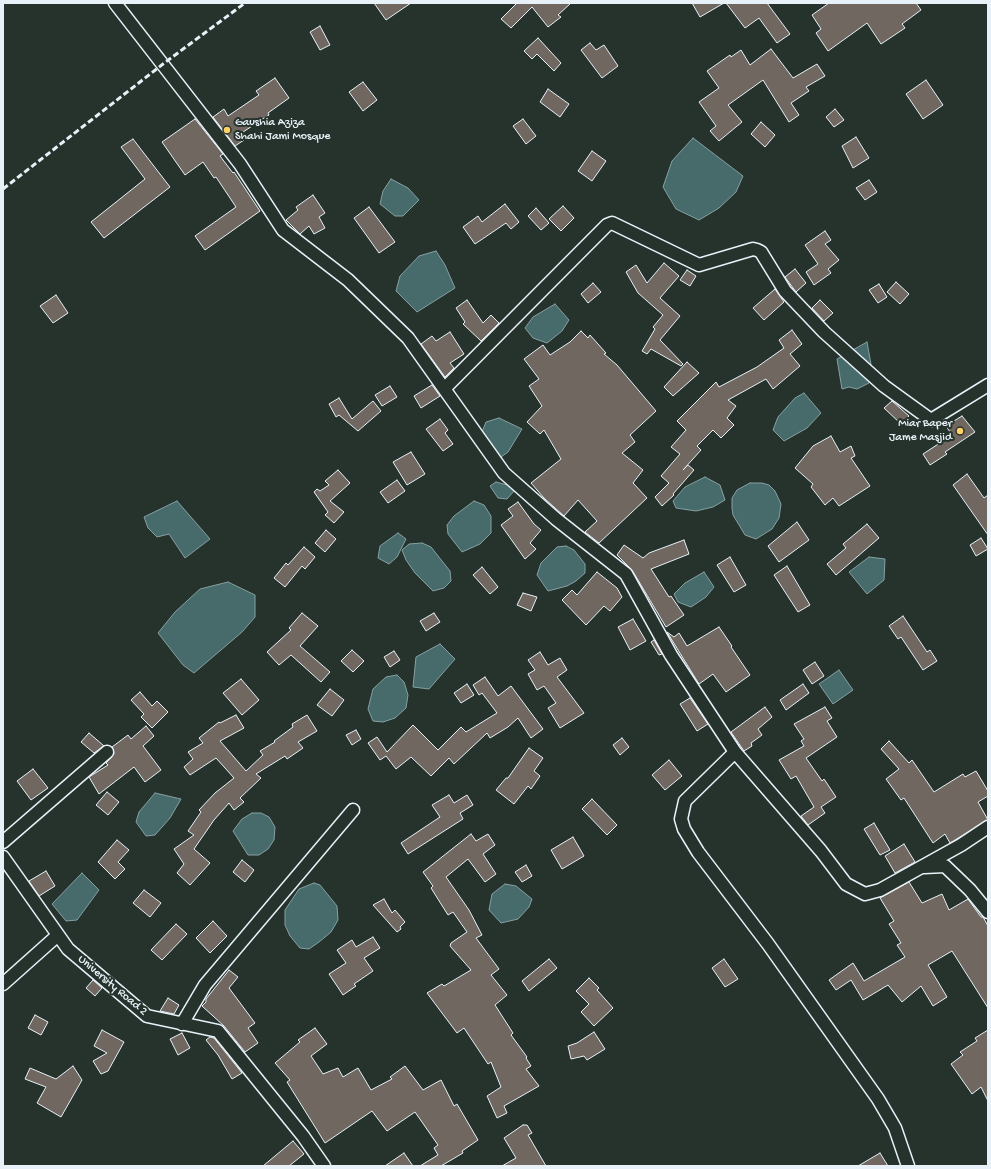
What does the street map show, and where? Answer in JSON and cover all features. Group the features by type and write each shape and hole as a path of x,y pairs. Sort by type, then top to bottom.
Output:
{"street":[{"path":"115,3 240,164 283,230 348,280 408,338 504,473 556,519 626,574 671,655 735,752 822,851 846,884 865,894 880,890 988,827"},
{"path":"445,388 607,225 612,223 699,265 753,249 761,252 785,291 824,332 884,386 931,420 988,385"},
{"path":"3,842 107,752"},
{"path":"735,752 685,801 681,819 684,829 698,852 768,944 878,1099 895,1128 908,1166"},
{"path":"182,1024 205,985 353,810"},
{"name":"University Road 2","path":"3,857 68,950 147,1016 218,1031 303,1136 324,1166"},
{"path":"920,868 945,866 970,890 988,912"},
{"path":"3,984 58,935"}],"water":[{"path":"693,138 743,176 736,192 719,208 699,220 676,209 663,187 672,161"},
{"path":"391,179 408,188 419,200 403,216 395,216 380,204 383,191"},
{"path":"436,251 445,265 455,288 417,312 396,291 400,276 419,256"},
{"path":"555,304 569,320 562,331 547,343 533,338 525,328 533,317"},
{"path":"867,342 872,370 869,383 857,389 849,387 842,389 837,359"},
{"path":"804,393 821,413 807,428 784,441 773,430 778,417 795,398"},
{"path":"499,418 522,429 508,452 501,457 488,446 482,432 486,422"},
{"path":"705,477 720,485 725,500 713,507 696,511 676,508 673,501 685,487"},
{"path":"496,482 511,486 514,491 507,499 498,498 490,486"},
{"path":"750,483 762,483 769,485 775,491 781,504 779,518 772,529 756,539 745,535 733,515 732,508 732,498 737,490"},
{"path":"177,501 210,539 185,558 169,534 157,537 148,528 144,517"},
{"path":"474,501 484,505 491,516 491,533 480,544 462,552 448,534 447,525 454,516"},
{"path":"398,533 406,539 397,557 389,564 378,558 380,546"},
{"path":"422,543 431,547 450,571 451,581 444,588 433,591 415,573 406,560 402,550 409,544"},
{"path":"566,546 574,550 585,564 585,573 576,581 567,586 548,591 537,575 541,563 557,547"},
{"path":"869,557 885,559 884,580 867,594 849,572"},
{"path":"704,572 714,587 706,597 691,607 678,602 674,594 685,583"},
{"path":"228,582 255,595 255,617 242,632 194,673 183,665 158,633 175,612 200,589"},
{"path":"440,644 455,659 429,689 413,687 416,657"},
{"path":"839,670 853,690 833,704 819,684"},
{"path":"397,675 404,682 408,695 406,708 395,718 383,722 373,721 368,709 373,689 386,677"},
{"path":"155,793 181,799 170,818 155,835 146,836 136,822 139,812"},
{"path":"252,813 261,813 269,817 275,827 274,840 268,849 259,855 248,855 233,831 242,819"},
{"path":"82,873 99,890 77,920 66,921 52,904"},
{"path":"314,883 320,885 337,906 338,920 331,932 319,942 309,949 300,948 290,936 285,925 285,910 299,889"},
{"path":"505,884 516,886 532,899 529,907 518,919 501,923 489,910 492,894"}],"building":[{"path":"374,3 411,3 386,20"},
{"path":"517,3 571,3 558,15 561,17 548,27 532,7 511,28 501,19"},
{"path":"692,3 724,3 700,17"},
{"path":"726,3 767,3 790,34 777,43 759,18 745,28"},
{"path":"829,3 916,3 921,10 902,24 905,28 881,44 867,23 828,51 816,33 821,29 812,15"},
{"path":"320,26 330,45 320,50 310,32"},
{"path":"538,38 561,63 554,71 537,54 532,59 524,51"},
{"path":"590,43 596,50 604,45 618,66 602,78 581,50"},
{"path":"771,49 793,78 817,64 825,76 806,87 809,91 791,103 799,115 789,122 763,80 728,105 742,122 719,141 710,131 716,126 699,102 719,88 707,71 730,55 731,57 741,50 750,65"},
{"path":"275,78 289,98 268,113 269,115 240,134 244,140 235,146 213,117 224,109 228,116 259,95 256,91"},
{"path":"926,80 943,105 923,119 906,94"},
{"path":"363,82 377,100 363,111 349,92"},
{"path":"548,89 569,104 560,117 540,102"},
{"path":"835,109 844,120 834,127 826,117"},
{"path":"195,119 223,154 220,156 233,173 234,172 260,211 205,250 195,236 236,207 216,177 214,178 203,162 185,175 162,142"},
{"path":"523,119 536,136 526,144 513,126"},
{"path":"761,122 775,135 765,147 751,134"},
{"path":"856,137 869,158 853,168 842,146"},
{"path":"133,139 170,187 104,238 91,222 145,179 121,147"},
{"path":"592,151 606,161 592,181 578,171"},
{"path":"869,180 877,192 865,200 856,188"},
{"path":"313,195 325,213 319,217 325,228 314,234 309,226 300,234 286,220 298,210 296,207"},
{"path":"505,204 519,222 511,229 506,223 475,244 463,227 478,216 482,222"},
{"path":"563,206 574,218 561,231 549,219"},
{"path":"369,207 395,242 379,253 354,218"},
{"path":"536,208 549,223 541,230 528,216"},
{"path":"825,231 831,240 825,244 839,260 828,269 831,273 814,285 806,272 818,264 805,245"},
{"path":"664,263 679,276 660,298 680,316 660,340 683,364 681,366 651,349 647,354 642,351 655,329 653,327 663,315 638,293 626,272 636,265 647,283"},
{"path":"795,269 806,283 796,292 785,277"},
{"path":"687,270 696,276 690,286 680,280"},
{"path":"896,282 909,294 900,304 887,292"},
{"path":"593,283 601,292 588,303 581,294"},
{"path":"879,284 887,297 878,303 869,290"},
{"path":"775,289 784,302 764,320 753,308"},
{"path":"56,295 68,313 53,323 40,306"},
{"path":"467,300 483,323 491,315 499,323 481,341 463,324 465,322 456,308"},
{"path":"820,300 833,313 824,321 812,308"},
{"path":"792,330 802,344 790,354 800,366 773,389 766,379 728,400 736,406 727,418 734,425 721,438 713,430 697,446 701,450 683,470 688,465 694,470 673,494 674,495 662,506 655,497 669,483 661,476 680,454 671,447 686,430 677,421 716,382 719,387 757,367 784,348 779,340"},
{"path":"581,331 588,338 590,335 606,353 604,354 617,365 656,411 630,435 635,442 622,453 643,470 633,483 647,498 599,543 585,532 597,521 578,500 564,516 544,498 531,483 561,459 544,430 540,434 527,422 542,406 529,386 539,379 524,359 543,345 550,355 570,342"},
{"path":"450,332 464,354 450,363 454,368 445,377 421,344 432,336 436,341"},
{"path":"687,362 699,373 673,396 664,387"},
{"path":"432,385 440,396 421,408 414,396"},
{"path":"390,386 397,397 382,406 375,395"},
{"path":"339,398 352,419 373,401 381,411 358,431 339,415 336,417 329,404"},
{"path":"892,401 909,416 901,424 884,408"},
{"path":"962,416 975,432 945,452 947,454 930,465 923,454 952,435 946,426"},
{"path":"440,419 448,430 445,433 453,444 443,451 426,429"},
{"path":"831,436 840,452 851,446 855,456 851,458 870,486 839,506 833,498 825,505 811,487 813,484 795,468 813,446"},
{"path":"411,452 425,474 407,485 393,462"},
{"path":"338,470 350,483 330,501 344,512 334,523 325,515 328,512 314,492 317,489 320,491 329,485 325,481"},
{"path":"967,474 984,498 988,495 988,535 953,485"},
{"path":"397,480 405,491 388,503 380,492"},
{"path":"518,502 534,524 541,530 530,543 536,549 525,559 501,525 513,516 508,509"},
{"path":"797,522 809,540 779,562 768,546"},
{"path":"867,524 879,538 836,575 827,564 846,548 843,544"},
{"path":"326,530 336,539 325,552 315,543"},
{"path":"981,538 988,549 976,556 970,545"},
{"path":"684,540 689,554 651,569 669,597 671,596 684,615 666,627 632,570 617,555 624,545 643,558 649,553"},
{"path":"304,547 315,557 305,569 302,566 285,587 274,578 286,563 288,565"},
{"path":"730,557 746,585 734,592 717,565"},
{"path":"787,566 810,605 798,612 774,575"},
{"path":"482,567 498,587 490,594 473,575"},
{"path":"597,572 617,588 622,597 610,611 604,606 586,625 562,600 572,590 577,595"},
{"path":"523,593 537,597 531,611 517,605"},
{"path":"302,613 318,626 300,646 330,672 321,682 291,655 279,665 267,652 291,630 289,628"},
{"path":"434,613 440,622 426,631 420,621"},
{"path":"903,616 927,652 930,650 937,661 923,670 901,637 898,639 889,626"},
{"path":"633,619 646,641 630,650 618,627"},
{"path":"719,627 750,675 726,692 713,674 699,684 667,632 674,637 679,633 687,646"},
{"path":"654,640 662,654 659,655 651,642"},
{"path":"352,650 364,661 353,672 341,661"},
{"path":"394,651 400,660 390,667 384,657"},
{"path":"540,652 548,665 560,658 567,670 557,677 584,713 560,728 548,708 556,703 544,686 537,690 528,674 535,670 528,660"},
{"path":"815,662 824,676 812,684 803,670"},
{"path":"485,677 498,696 511,686 543,729 531,738 518,718 508,727 490,738 487,733 454,764 449,758 431,776 411,757 396,769 386,756 380,760 368,743 377,737 387,752 413,725 438,750 461,727 466,732 497,713 482,693 479,695 473,685"},
{"path":"241,679 259,700 242,715 223,693"},
{"path":"467,684 474,695 461,703 454,693"},
{"path":"803,684 809,693 786,710 780,700"},
{"path":"330,689 344,700 332,716 317,705"},
{"path":"140,692 152,706 157,701 168,712 152,728 141,717 144,714 131,700"},
{"path":"690,698 708,724 697,731 680,704"},
{"path":"765,707 772,717 758,729 762,735 751,743 752,746 744,751 731,732"},
{"path":"825,707 832,718 827,721 837,737 806,758 822,781 824,779 836,797 821,807 825,813 808,825 801,816 814,807 796,776 791,779 779,760 804,746 801,741 804,739 794,724"},
{"path":"236,715 244,728 220,741 246,771 263,755 260,751 275,742 274,741 293,727 292,724 307,715 317,731 298,742 303,748 287,759 285,756 256,774 261,778 240,798 244,802 234,810 229,803 214,820 194,849 210,863 190,885 177,873 184,864 174,849 194,835 188,831 201,812 199,810 215,793 234,778 216,758 190,775 184,767 193,759 188,752 203,743 199,738 219,722 220,723"},
{"path":"146,726 154,736 143,746 161,770 145,782 134,767 99,794 89,777 108,765 106,763 114,754 112,747 128,735 131,739"},
{"path":"356,730 361,739 352,745 346,735"},
{"path":"89,733 104,746 94,753 81,742"},
{"path":"622,738 629,747 620,755 613,745"},
{"path":"889,741 909,763 912,760 934,792 963,774 965,777 976,771 988,791 988,796 978,802 988,820 950,843 945,834 933,843 904,798 901,800 886,779 899,769 881,749"},
{"path":"529,748 543,758 534,771 540,776 531,789 528,786 514,804 496,790 506,778 508,778"},
{"path":"669,760 682,776 665,790 652,775"},
{"path":"33,769 48,788 31,800 17,781"},
{"path":"107,792 119,802 108,815 96,805"},
{"path":"449,795 454,803 467,795 473,805 460,813 463,819 408,854 401,843 440,817 432,805"},
{"path":"592,799 617,825 607,835 582,809"},
{"path":"874,823 890,850 880,855 864,829"},
{"path":"471,834 476,841 488,834 495,845 483,854 496,874 485,882 468,859 446,877 469,910 482,935 476,938 499,969 491,975 507,995 495,1005 513,1033 511,1035 527,1057 526,1058 531,1066 526,1069 539,1086 504,1106 507,1113 497,1118 487,1096 501,1087 491,1062 488,1064 464,1028 457,1033 427,993 442,984 444,986 471,970 450,946 451,943 467,932 453,912 448,915 431,888 433,886 423,872"},
{"path":"573,837 584,856 562,869 551,850"},
{"path":"117,840 129,850 118,862 125,869 115,879 98,862"},
{"path":"904,844 915,862 895,873 885,856"},
{"path":"242,860 254,870 245,882 233,872"},
{"path":"526,865 532,876 522,882 515,872"},
{"path":"46,871 55,886 39,896 29,881"},
{"path":"909,882 922,903 942,894 949,910 968,899 981,917 983,917 988,926 988,1008 952,951 928,965 947,997 933,1006 921,986 902,1002 888,985 863,1000 851,980 836,990 829,980 853,963 864,981 905,957 897,945 901,943 889,924 894,921 880,898"},
{"path":"144,890 161,903 150,917 133,903"},
{"path":"384,899 392,913 395,910 405,922 400,927 401,929 397,932 373,905"},
{"path":"213,921 227,936 210,953 196,938"},
{"path":"176,924 187,934 162,960 151,950"},
{"path":"373,937 380,948 364,958 373,971 354,984 356,986 343,995 329,974 346,963 337,950 352,940 356,947"},
{"path":"549,959 557,968 529,991 522,981"},
{"path":"724,959 738,979 725,987 712,968"},
{"path":"229,970 238,977 229,988 255,1023 248,1028 258,1043 245,1052 224,1026 202,1006"},
{"path":"589,978 599,988 597,990 613,1008 594,1026 581,1012 589,1004 576,991"},
{"path":"93,980 102,988 95,996 86,988"},
{"path":"168,998 179,1005 174,1014 160,1011"},
{"path":"35,1015 48,1022 41,1035 28,1028"},
{"path":"315,1028 327,1044 311,1056 323,1074 338,1068 343,1077 358,1068 371,1090 392,1079 390,1077 405,1066 423,1090 441,1080 454,1106 457,1104 478,1140 462,1151 463,1153 441,1166 420,1166 438,1155 434,1148 438,1145 415,1112 387,1131 372,1111 325,1143 287,1082 290,1080 275,1063 300,1042 298,1040"},
{"path":"102,1030 124,1042 108,1071 101,1074 93,1061 107,1053 94,1046"},
{"path":"988,1030 988,1101 981,1087 972,1094 951,1064 963,1055 960,1052 977,1041 975,1038"},
{"path":"594,1032 605,1049 587,1060 584,1056 571,1059 568,1046 577,1043"},
{"path":"182,1033 190,1048 178,1055 170,1039"},
{"path":"210,1037 214,1038 242,1073 232,1079 218,1055 206,1040"},
{"path":"73,1066 82,1080 61,1117 37,1103 46,1087 25,1079 30,1068 56,1079"},
{"path":"523,1125 527,1125 532,1133 528,1135 546,1166 502,1166 516,1158 504,1138"},
{"path":"293,1141 304,1154 289,1166 263,1166"},
{"path":"404,1153 413,1166 385,1166"},
{"path":"880,1153 888,1166 858,1166"}],"railway":[{"path":"3,189 163,64 245,3"}],"place":[{"name":"Gaushia Aziza Shahi Jami Mosque","path":"227,130"},
{"name":"Miar Baper Jame Masjid","path":"960,431"}]}
